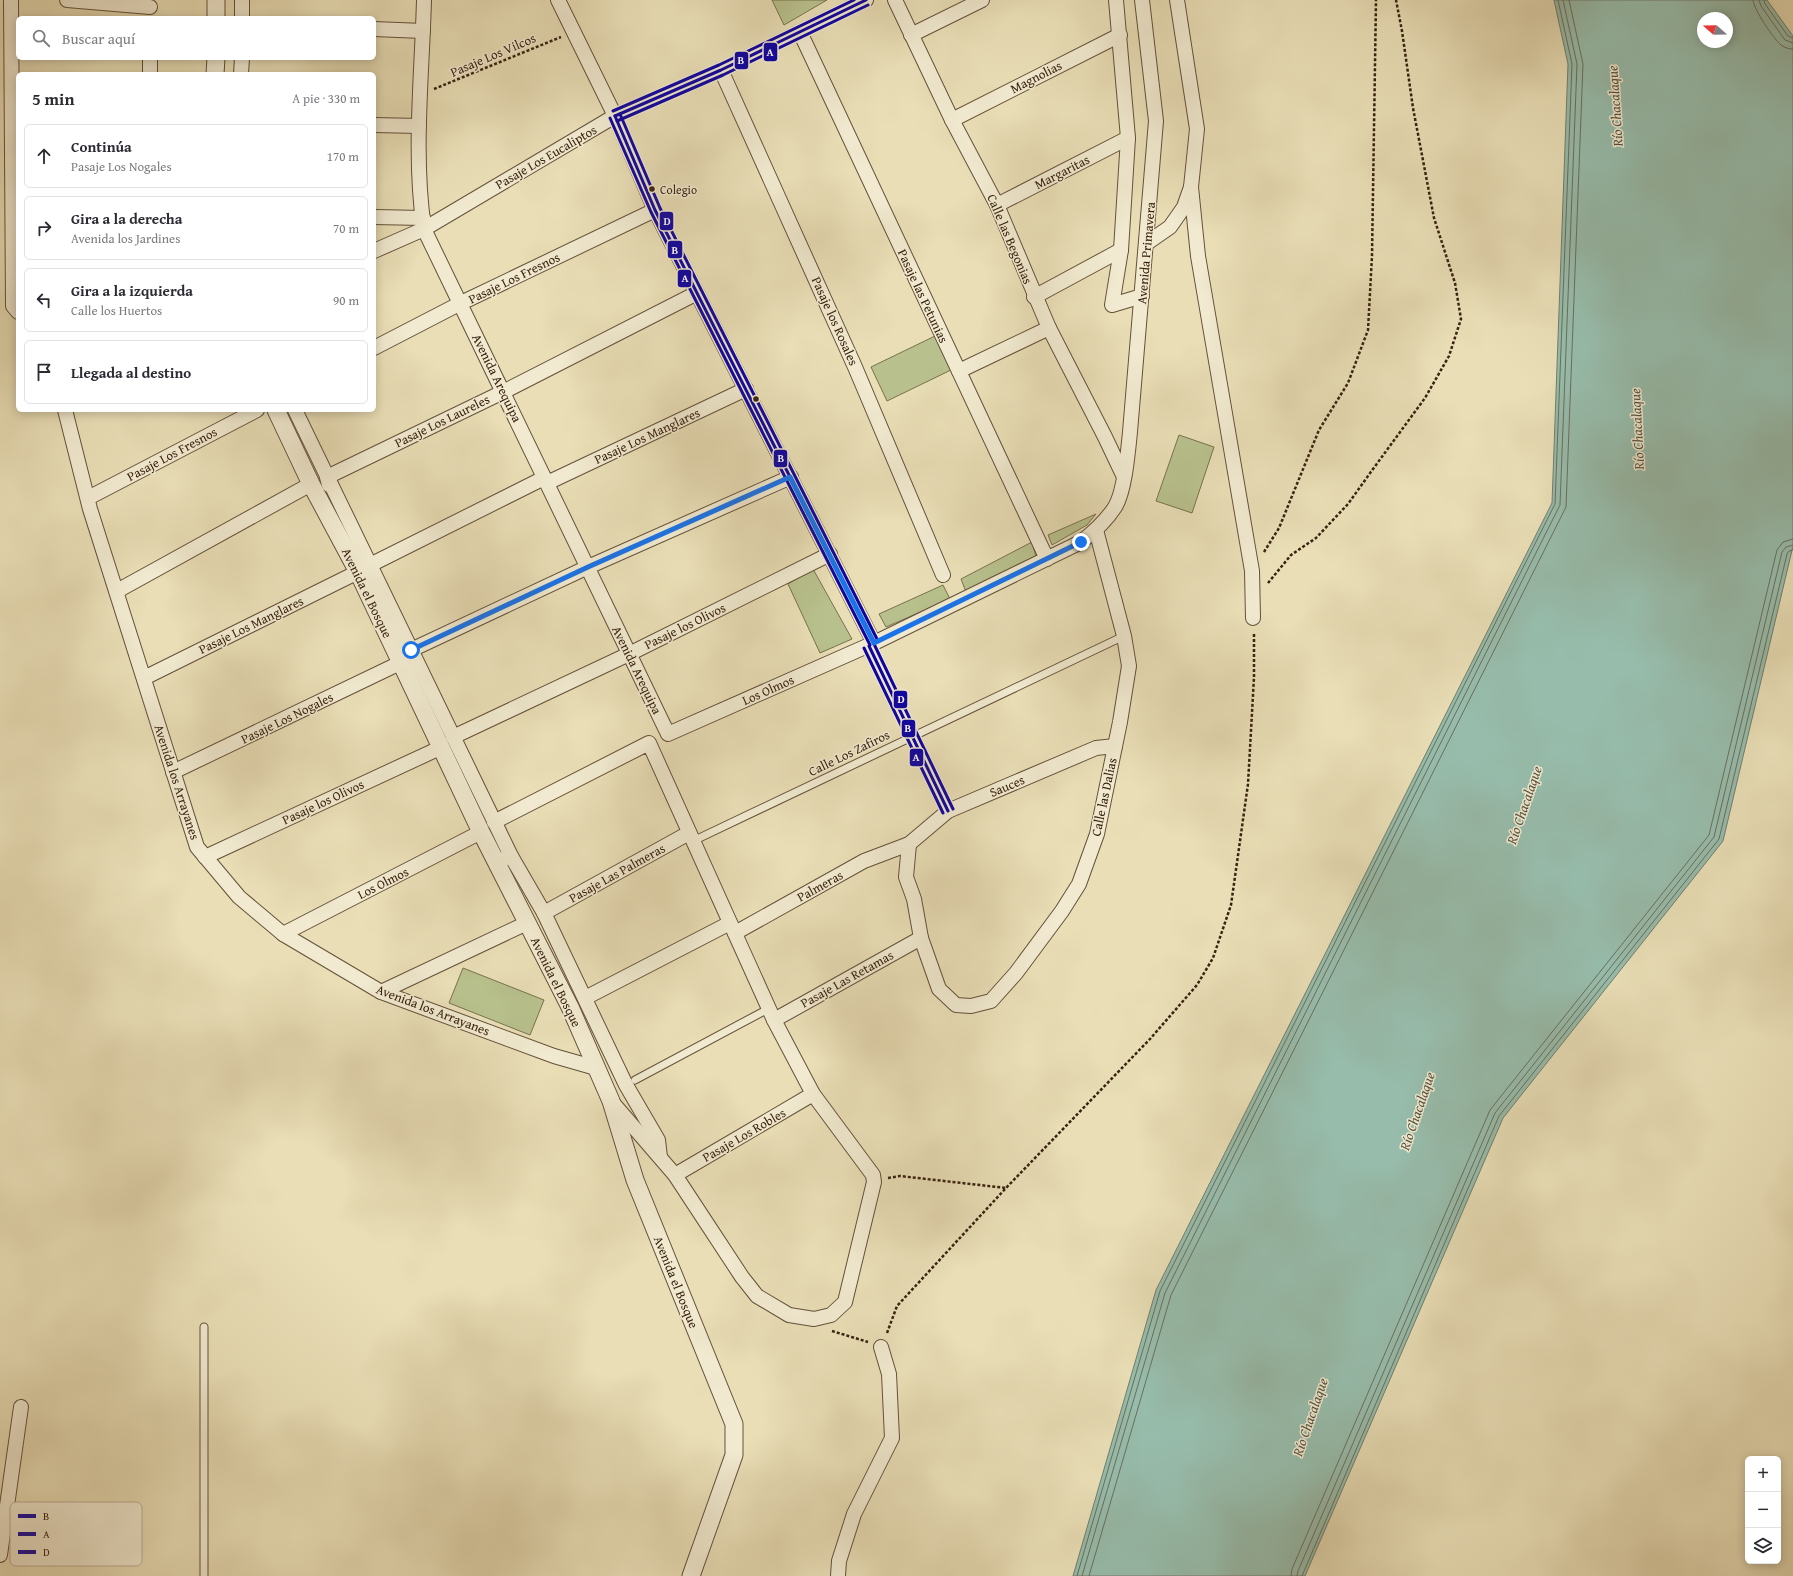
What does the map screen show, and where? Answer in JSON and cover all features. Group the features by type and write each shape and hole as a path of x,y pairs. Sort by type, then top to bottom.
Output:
{"street":[{"path":"11,0 10,158 13,306 16,310"},
{"path":"66,0 150,8"},
{"path":"216,0 216,16"},
{"path":"242,0 242,16"},
{"name":"Avenida Arequipa","path":"424,0 419,126 423,223 668,734"},
{"path":"558,0 615,116 655,210 830,554 948,811"},
{"name":"Pasaje Los Eucaliptos","path":"423,223 615,116 721,70 866,0"},
{"name":"Calle las Begonias","path":"895,0 952,120 997,206 1034,297 1105,437 1124,478"},
{"path":"911,35 982,0"},
{"path":"1116,0 1128,138 1120,250 1112,305 1142,296"},
{"name":"Avenida Primavera","path":"1116,506 1124,478 1130,432 1156,121 1142,0"},
{"path":"1177,0 1197,129 1191,187 1198,256 1252,571 1253,618"},
{"path":"376,30 423,31"},
{"name":"Pasaje las Petunias","path":"800,32 1047,559"},
{"name":"Magnolias","path":"952,120 1120,35"},
{"path":"150,60 150,72"},
{"path":"215,72 216,60"},
{"path":"242,60 242,72"},
{"name":"Pasaje los Rosales","path":"721,70 855,367 943,575"},
{"path":"376,125 419,126"},
{"name":"Margaritas","path":"997,206 1128,138"},
{"path":"1147,243 1170,227 1184,207 1191,187"},
{"name":"Pasaje Los Fresnos","path":"376,347 461,303 655,210"},
{"path":"376,217 423,223"},
{"path":"376,250 423,223"},
{"path":"1034,297 1120,250"},
{"name":"Pasaje Los Laureles","path":"327,477 503,392 697,293"},
{"path":"959,371 1049,328"},
{"name":"Pasaje Los Manglares","path":"144,678 364,568 546,480 746,389"},
{"name":"Avenida los Arrayanes","path":"66,412 88,498 116,591 197,847 205,857 239,896 283,934 381,992 554,1056 596,1068"},
{"name":"Pasaje Los Fresnos","path":"88,498 253,412"},
{"name":"Avenida el Bosque","path":"277,412 311,484 325,509 364,568 370,599 400,663 447,742 503,859 527,923 570,1007 611,1101 634,1180 734,1424 734,1455 691,1576"},
{"path":"295,412 327,477 364,568 411,650 447,742"},
{"path":"325,509 332,506 327,477"},
{"path":"411,650 588,567 790,477"},
{"path":"116,591 311,484"},
{"name":"Los Olmos","path":"668,734 872,644 1081,542 1096,530 1116,506"},
{"name":"Calle las Dalias","path":"921,938 939,989 956,1005 971,1006 991,1001 1016,973 1062,911 1079,884 1097,834 1120,722 1129,666 1124,636 1096,530"},
{"name":"Pasaje los Olivos","path":"205,857 629,654 830,554"},
{"name":"Pasaje Los Nogales","path":"173,772 400,663"},
{"name":"Los Olmos","path":"283,934 649,743 691,837"},
{"name":"Sauces","path":"909,844 948,811 1096,748 1115,746"},
{"path":"611,1101 675,1175 742,1277 757,1296 789,1315 814,1319 831,1315 845,1302 874,1182 873,1175 813,1094 771,1014 691,837"},
{"name":"Pasaje Las Palmeras","path":"544,913 691,837"},
{"path":"909,844 906,877 914,899 921,938"},
{"name":"Palmeras","path":"585,998 732,928 864,861 909,844"},
{"path":"503,859 544,913 626,1085 658,1140 660,1157"},
{"path":"381,992 527,923"},
{"name":"Pasaje Las Retamas","path":"771,1014 921,938"},
{"name":"Pasaje Los Robles","path":"675,1175 813,1094"},
{"path":"838,1576 839,1561 854,1514 892,1438 889,1374 881,1346"},
{"path":"0,1555 21,1407"}],"lane":[{"name":"Calle Los Zafiros","path":"691,837 913,736 1124,636"},
{"path":"635,1080 771,1014"},
{"path":"204,1327 204,1576"}],"path":[{"path":"1252,571 1279,528 1320,430 1348,383 1368,330 1372,248 1376,0"},
{"path":"1266,588 1269,581 1292,554 1316,538 1348,504 1426,398 1449,356 1461,320 1455,283 1434,218 1413,108 1396,0"},
{"name":"Pasaje Los Vilcos","path":"420,94 449,84 573,32"},
{"path":"814,1319 822,1328 881,1346 897,1306 1006,1188 1150,1039 1197,985 1213,958 1231,905 1248,784 1254,677 1253,618"},
{"path":"873,1175 881,1180 900,1176 1006,1188"}],"green space":[{"path":"772,0 827,0 784,25"},
{"path":"935,336 951,370 887,401 871,367"},
{"path":"1179,435 1214,447 1192,513 1156,501"},
{"path":"1096,514 1087,525 1052,545 1048,535"},
{"path":"1032,542 1036,557 966,592 961,579"},
{"path":"813,569 852,639 820,653 788,584"},
{"path":"943,585 950,599 886,627 879,614"},
{"path":"463,968 544,1000 530,1035 449,1003"}],"water":[{"name":"Río Chacalaque","path":"1554,0 1767,0 1793,36 1793,546 1723,841 1503,1118 1305,1576 1073,1576 1156,1290 1552,503 1568,64"}],"transit line":[{"name":"D","path":"613,111 719,65 854,0"},
{"name":"B","path":"615,116 721,70 866,0"},
{"name":"A","path":"617,121 723,75 868,5"},
{"name":"D","path":"620,114 660,208 878,641"},
{"name":"B","path":"615,116 655,210 874,643"},
{"name":"A","path":"610,118 651,212 870,645"},
{"name":"D","path":"874,644 953,809"},
{"name":"B","path":"869,646 948,811"},
{"name":"A","path":"864,648 943,813"}],"place":[{"name":"Colegio","path":"652,189"}],"route":[{"path":"411,650 588,567 790,477 874,643 1081,542"}]}
